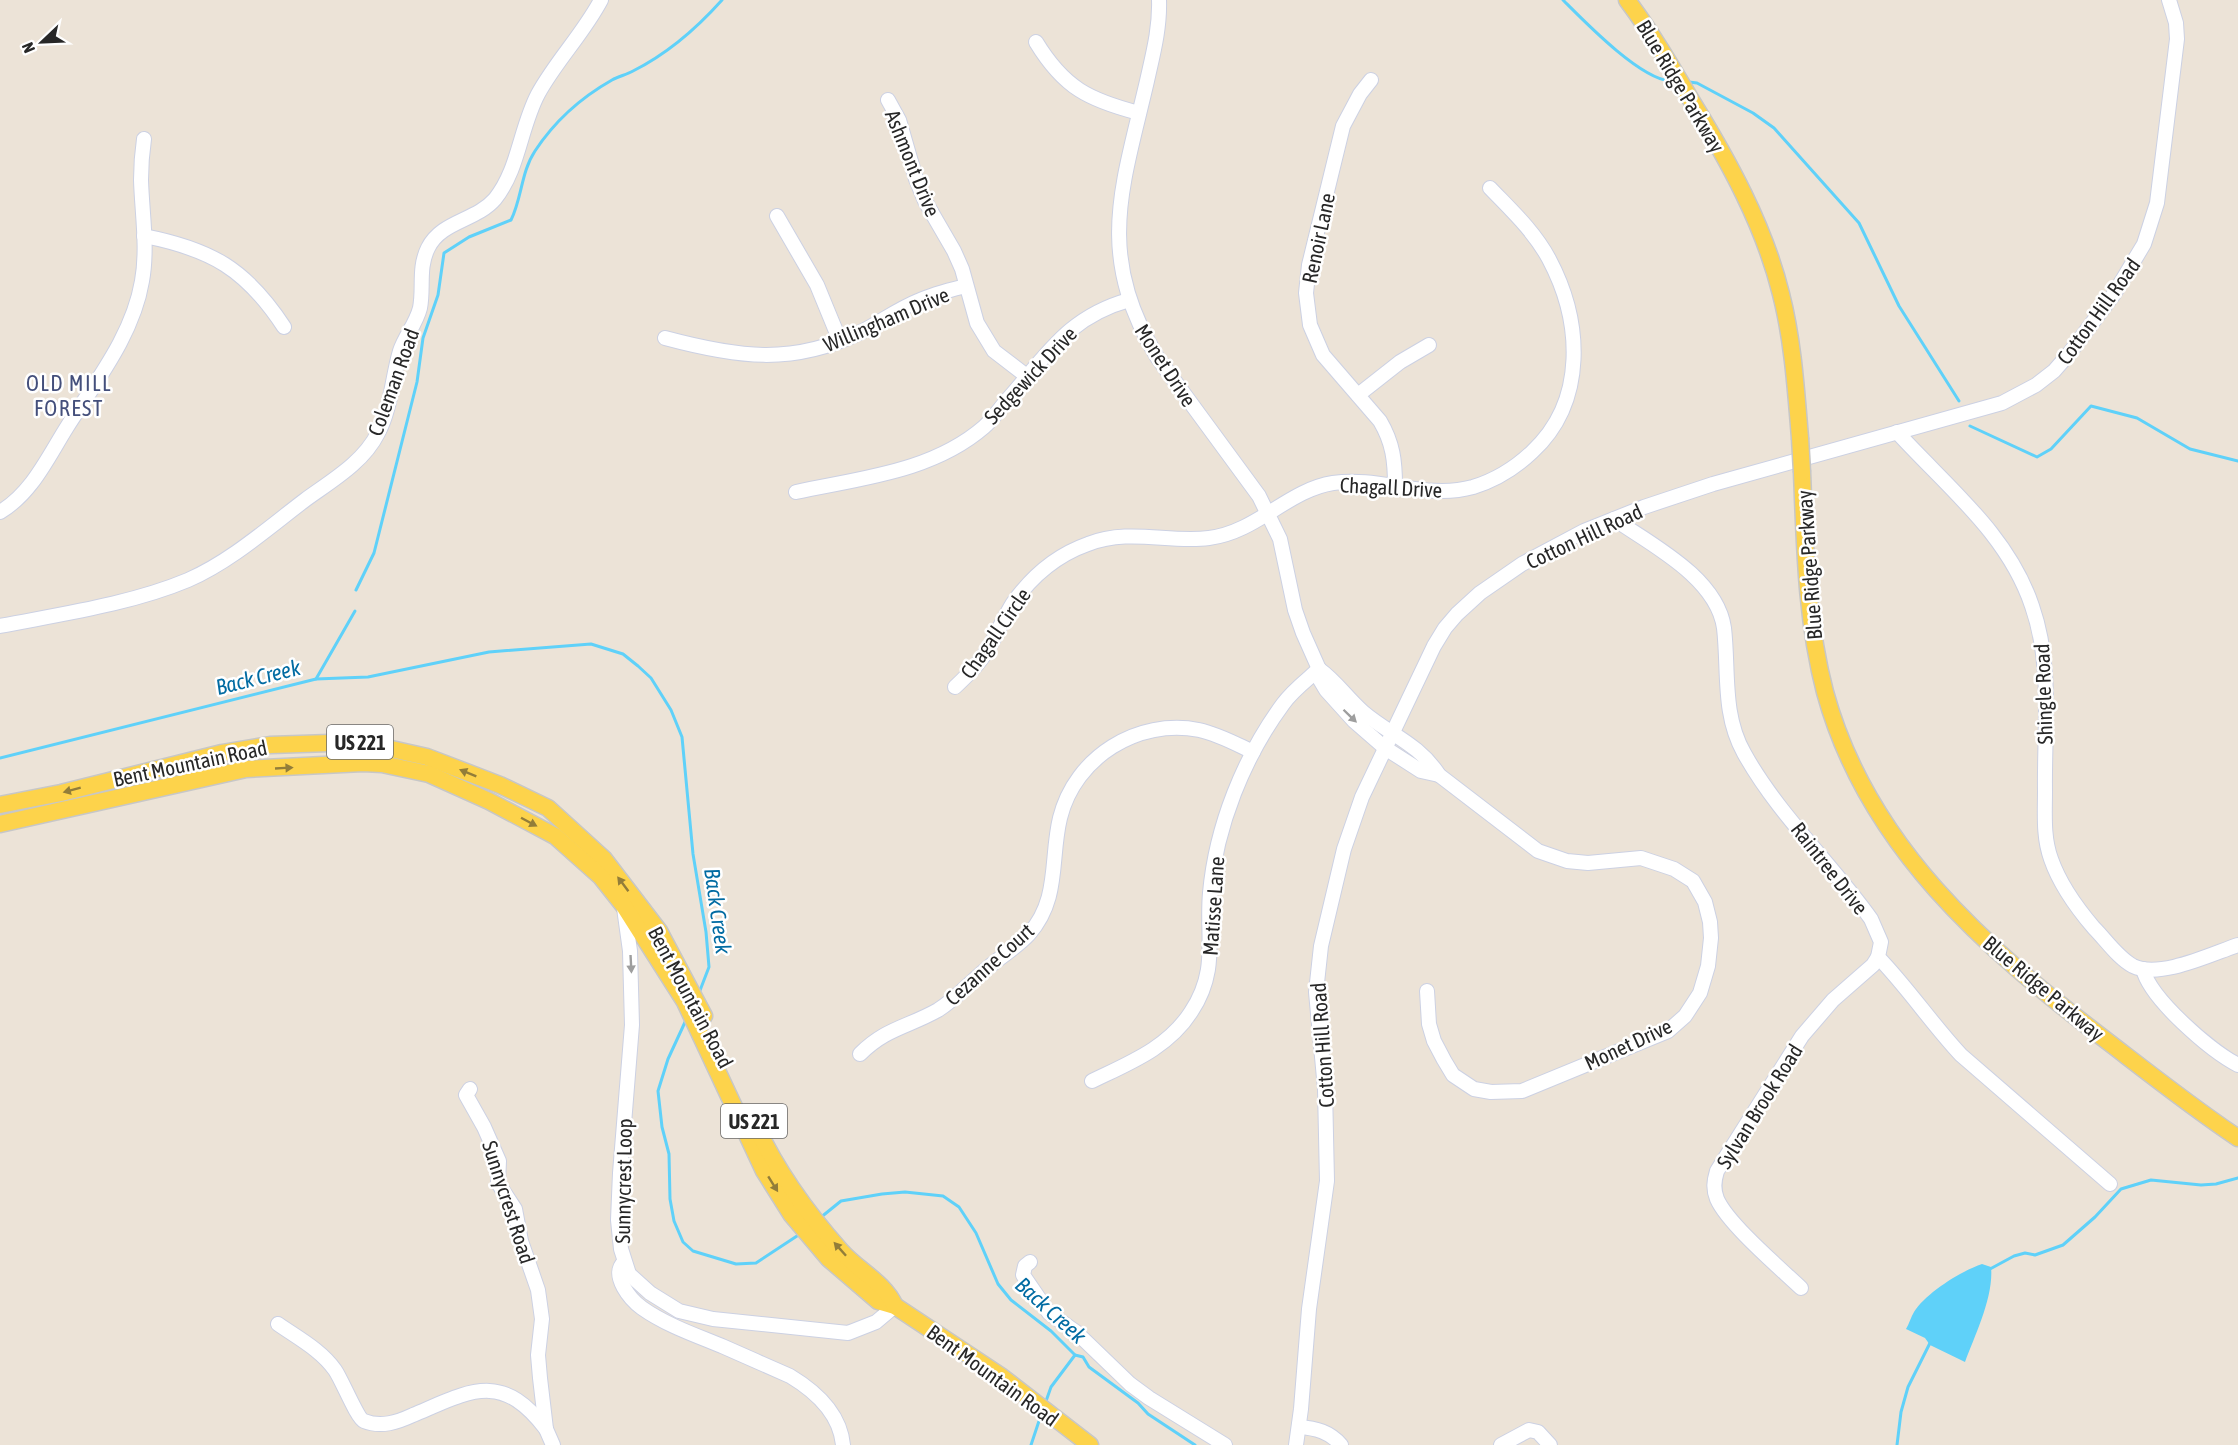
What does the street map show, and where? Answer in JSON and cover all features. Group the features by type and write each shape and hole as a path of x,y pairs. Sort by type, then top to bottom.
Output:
{"main road":[{"name":"Blue Ridge Parkway","path":"1628,0 1662,50 1727,162 1763,238 1778,283 1788,325 1800,438 1807,586 1820,671 1832,714 1850,761 1876,812 1896,842 1950,908 2017,969 2081,1022 2238,1138"},
{"name":"Bent Mountain Road","path":"0,805 61,793 222,753 270,745 360,742 427,757 500,785 548,808 604,859 658,931 693,992 770,1155 842,1252 878,1292"},
{"name":"Bent Mountain Road","path":"0,824 246,770 363,763 429,774 489,801 555,836 601,877 651,946 685,1002 764,1171 791,1214 829,1259 878,1292 889,1293 896,1306 1002,1377 1090,1445"}],"street":[{"name":"Coleman Road","path":"0,626 123,600 187,580 235,552 367,451 384,418 401,350 419,313 421,269 429,246 443,230 478,214 496,197 512,169 538,94 601,0"},
{"name":"Monet Drive","path":"1160,0 1157,33 1119,206 1119,256 1129,300 1145,337 1157,357 1270,514 1284,554 1300,625 1319,669 1320,680 1339,706 1385,748 1421,771 1439,775"},
{"name":"Cotton Hill Road","path":"1296,1445 1309,1310 1327,1181 1325,1089 1317,1010 1317,969 1352,820 1363,792 1434,646 1445,628 1468,603 1522,564 1552,546 1614,519 1713,484 2002,403 2036,385 2054,371 2098,316 2137,258 2151,229 2156,209 2177,39 2176,23 2169,0"},
{"path":"1036,42 1056,72 1082,93 1119,108 1139,113"},
{"name":"Renoir Lane","path":"1371,80 1355,102 1343,126 1309,265 1306,293 1310,325 1315,340 1331,365 1388,433 1395,463 1395,486"},
{"name":"Ashmont Drive","path":"888,100 899,120 916,179 925,201 954,251 977,323 984,337 994,351 1028,377"},
{"path":"0,512 21,496 41,470 124,335 137,302 143,279 144,236 141,180 144,139"},
{"name":"Chagall Drive","path":"1270,514 1302,494 1333,483 1373,483 1434,491 1455,490 1490,481 1509,471 1537,448 1557,423 1565,404 1574,369 1575,349 1572,326 1564,297 1548,258 1536,239 1523,221 1490,188"},
{"path":"777,216 817,285 840,341"},
{"path":"144,236 188,247 225,263 258,292 284,327"},
{"name":"Willingham Drive","path":"665,338 712,350 746,355 791,354 840,341 920,300 966,286"},
{"name":"Sedgewick Drive","path":"796,492 908,468 948,451 984,427 1051,348 1071,328 1095,312 1129,300"},
{"path":"1358,395 1400,362 1429,345"},
{"name":"Shingle Road","path":"1897,432 1984,522 2010,558 2022,580 2038,626 2045,668 2045,836 2050,858 2070,897 2083,915 2126,961 2143,969 2148,984 2175,1014 2213,1050 2238,1065"},
{"name":"Chagall Circle","path":"955,687 981,660 1023,589 1037,575 1070,552 1097,541 1118,536 1195,540 1212,538 1229,534 1270,514"},
{"name":"Raintree Drive","path":"1614,519 1672,558 1696,579 1714,601 1724,628 1729,712 1736,736 1757,773 1871,919 1881,942 1878,957"},
{"name":"Monet Drive","path":"1319,669 1329,676 1363,712 1429,760 1439,775 1538,851 1567,861 1588,863 1641,858 1674,869 1693,881 1705,902 1712,939 1708,966 1700,993 1685,1016 1668,1031 1522,1091 1491,1092 1474,1089 1453,1075 1434,1041 1429,1024 1427,992"},
{"name":"Matisse Lane","path":"1092,1082 1167,1040 1182,1025 1200,995 1210,957 1210,897 1217,847 1235,795 1254,752 1284,702 1319,669"},
{"name":"Cezanne Court","path":"860,1054 884,1034 940,1008 1028,935 1042,912 1052,886 1057,839 1065,804 1080,776 1105,751 1135,735 1169,728 1201,730 1254,752"},
{"name":"Sunnycrest Loop","path":"624,906 630,951 632,992 618,1220 619,1240 629,1274 664,1302 680,1311 713,1319 848,1333 876,1322 896,1306"},
{"path":"2143,969 2164,969 2238,945"},
{"path":"1878,957 1961,1055 2110,1184"},
{"name":"Sylvan Brook Road","path":"1801,1288 1742,1231 1721,1207 1716,1197 1714,1181 1717,1171 1802,1036 1821,1013 1873,965 1878,957"},
{"name":"Sunnycrest Road","path":"470,1089 466,1095 499,1161 498,1183 515,1209 521,1241 538,1290 542,1318 538,1355 540,1378 546,1429 553,1445"},
{"path":"624,1262 621,1265 621,1282 629,1295 643,1309 790,1376 806,1386 830,1411 840,1430 843,1445"},
{"path":"1030,1262 1025,1266 1023,1275 1049,1313 1076,1332 1130,1384 1225,1445"},
{"name":"Sunnycrest Road","path":"278,1324 327,1360 336,1371 362,1420 384,1424 397,1422 466,1393 491,1390 501,1392 519,1403 546,1429"},
{"path":"1299,1427 1314,1428 1325,1432 1341,1445"},
{"path":"1501,1445 1529,1430 1538,1432 1550,1445"}],"water":[{"path":"1982,1264 1991,1267 1990,1290 1965,1362 1930,1345 1925,1338 1906,1329 1914,1312 1935,1290 1954,1277"}],"waterway":[{"path":"356,590 374,553 417,382 423,338 438,295 444,253 469,237 511,220 530,159 560,120 579,102 670,48 702,21 722,0"},
{"path":"1563,0 1598,35 1628,60 1657,78 1670,81"},
{"path":"1689,82 1697,83 1753,113 1774,128 1859,223 1899,306 1959,401"},
{"path":"1970,426 2037,457 2051,449 2091,406 2137,418 2190,449 2238,461"},
{"path":"316,679 355,611"},
{"name":"Back Creek","path":"0,758 316,679 368,677 489,652 591,644 623,654 651,678 671,710 682,737 693,854 706,932 709,967 699,993"},
{"name":"Back Creek","path":"686,1020 668,1059 658,1091 662,1127 669,1154 670,1199 674,1221 683,1242 693,1251 736,1264 756,1263 800,1234"},
{"path":"1990,1269 2014,1256 2025,1253 2035,1255 2063,1245 2095,1217 2121,1189 2151,1180 2201,1185 2216,1184 2238,1178"},
{"name":"Back Creek","path":"820,1218 841,1201 905,1192 943,1196 959,1207 976,1233 998,1284 1011,1300 1051,1331 1075,1355 1083,1357 1089,1367 1138,1403 1148,1414 1195,1445"},
{"path":"1897,1445 1901,1412 1908,1387 1930,1343"},
{"path":"1045,1404 1051,1387 1075,1355"},
{"path":"1031,1445 1041,1415"}],"district":[{"name":"OLD MILL FOREST","path":"69,396"}]}
